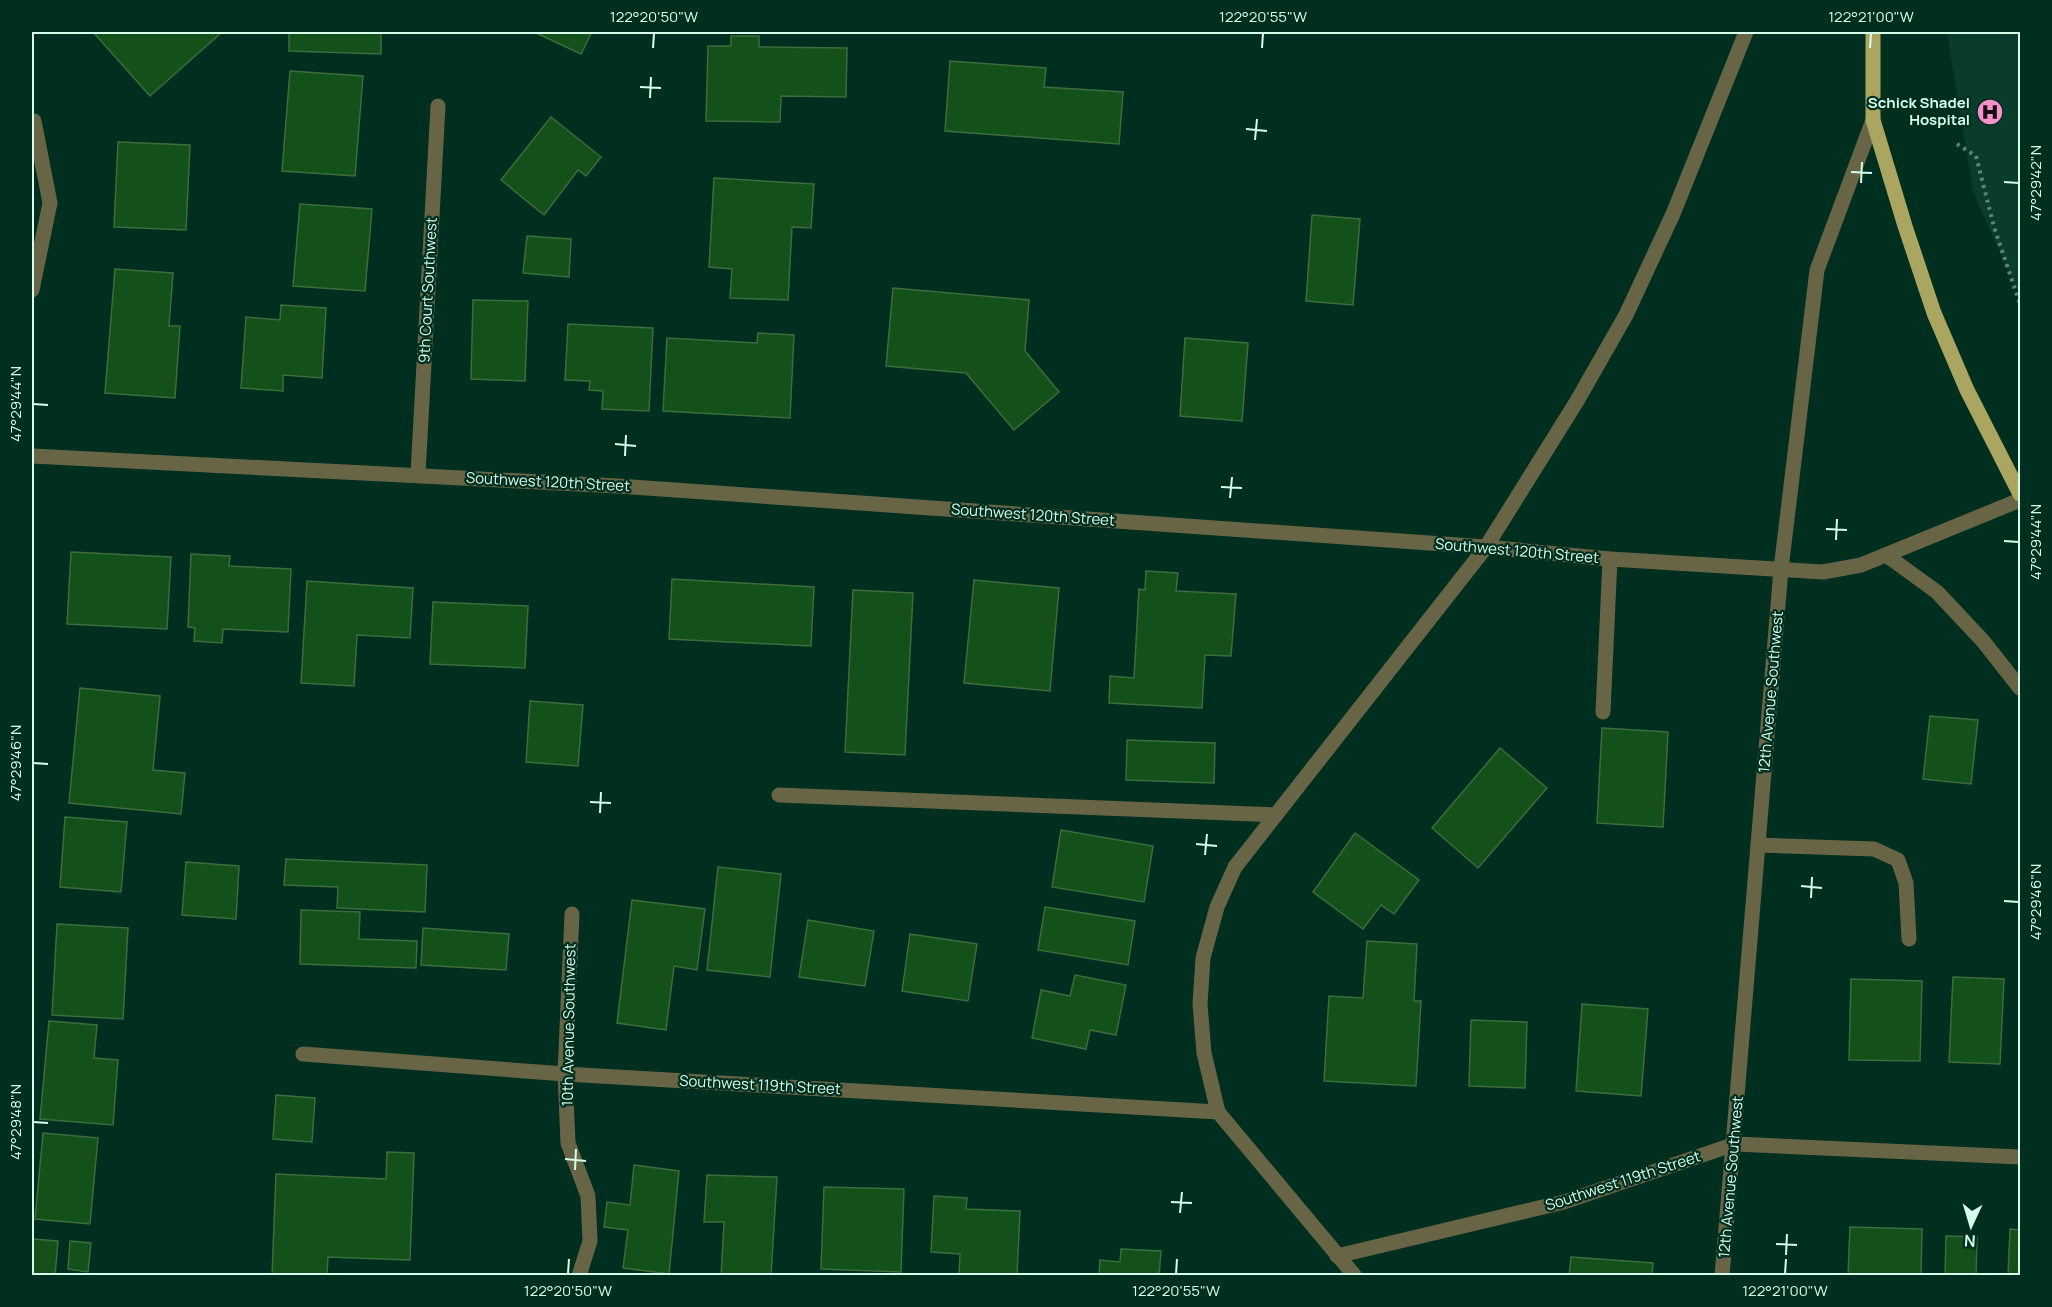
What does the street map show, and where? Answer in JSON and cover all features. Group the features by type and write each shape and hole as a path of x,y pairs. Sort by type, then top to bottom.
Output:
{"main road":[{"path":"1874,32 1873,120 1934,313 1967,390 2020,494"}],"street":[{"path":"1355,1275 1218,1112 1204,1053 1200,1004 1203,958 1217,907 1235,867 1486,547 1577,401 1626,315 1673,214 1746,32"},
{"name":"9th Court Southwest","path":"418,474 438,106"},
{"name":"12th Avenue Southwest","path":"1722,1275 1735,1144 1780,569 1817,270 1873,120"},
{"path":"32,290 50,203 34,121"},
{"name":"Southwest 120th Street","path":"32,456 618,486 1486,547 1610,559 1823,572 1861,565 2020,500"},
{"path":"1886,555 1937,592 1983,641 2020,688"},
{"path":"1603,712 1610,559"},
{"path":"779,795 1276,815"},
{"path":"1758,845 1874,849 1898,860 1906,883 1909,939"},
{"name":"10th Avenue Southwest","path":"572,914 565,1074 568,1143 588,1196 590,1241 579,1275"},
{"name":"Southwest 119th Street","path":"303,1054 565,1074 1218,1112"},
{"name":"Southwest 119th Street","path":"1337,1256 1564,1202 1735,1144 2020,1157"}],"path":[{"path":"1958,144 1976,156 1994,227 2020,304"}],"shaded area":[{"name":"Schick Shadel Hospital","path":"1947,32 2020,32 2020,296 1973,192"}],"building":[{"path":"93,32 222,32 150,96"},
{"path":"289,32 381,32 381,54 289,51"},
{"path":"534,32 592,32 581,54"},
{"path":"731,36 759,36 759,47 847,48 846,97 781,96 780,122 706,121 708,46 731,46"},
{"path":"950,61 1046,68 1044,87 1123,92 1119,144 945,131"},
{"path":"290,71 363,76 355,176 282,171"},
{"path":"551,117 601,157 586,176 578,170 544,215 501,180"},
{"path":"118,142 190,145 186,230 114,227"},
{"path":"714,178 814,184 811,228 792,227 788,300 730,298 732,269 709,267"},
{"path":"300,204 372,209 365,291 293,286"},
{"path":"1312,215 1360,219 1353,305 1306,301"},
{"path":"527,236 571,239 569,277 523,273"},
{"path":"115,269 173,273 169,326 180,326 175,398 105,393"},
{"path":"893,288 1029,300 1025,351 1059,392 1014,430 966,373 886,366"},
{"path":"473,300 528,301 525,381 471,379"},
{"path":"281,305 326,308 322,378 283,375 283,391 241,388 246,317 280,320"},
{"path":"568,324 653,328 649,411 602,409 603,391 589,390 590,381 565,380"},
{"path":"758,333 794,335 790,418 663,411 667,338 757,343"},
{"path":"1185,338 1248,343 1242,421 1180,416"},
{"path":"71,552 171,557 167,629 67,624"},
{"path":"191,554 230,556 229,566 291,569 288,632 223,629 222,643 194,641 195,628 188,627"},
{"path":"1146,571 1178,573 1176,591 1236,594 1231,656 1205,655 1202,708 1109,703 1110,676 1134,678 1139,589 1145,590"},
{"path":"672,579 814,587 811,646 669,639"},
{"path":"974,580 1059,588 1050,691 964,683"},
{"path":"307,581 413,588 410,638 357,635 354,686 301,683"},
{"path":"853,590 913,593 905,755 845,752"},
{"path":"433,602 528,606 525,668 430,664"},
{"path":"80,688 160,696 153,770 185,773 181,814 69,803"},
{"path":"530,701 583,705 578,766 526,762"},
{"path":"1930,716 1978,720 1971,784 1923,779"},
{"path":"1602,728 1668,732 1663,827 1597,823"},
{"path":"1127,740 1215,743 1214,783 1126,780"},
{"path":"1500,748 1547,788 1478,868 1432,828"},
{"path":"65,817 127,822 121,892 60,887"},
{"path":"1061,830 1153,846 1144,902 1052,887"},
{"path":"1355,833 1419,880 1394,914 1381,905 1363,929 1313,892"},
{"path":"286,859 427,865 425,912 337,908 338,887 284,885"},
{"path":"186,862 239,866 236,919 182,915"},
{"path":"718,867 781,874 770,977 707,970"},
{"path":"632,900 705,909 697,970 674,966 666,1030 617,1023"},
{"path":"1045,907 1135,921 1128,965 1038,950"},
{"path":"301,910 360,912 359,939 417,941 416,968 300,964"},
{"path":"808,920 874,931 865,986 799,977"},
{"path":"57,924 128,928 123,1019 52,1015"},
{"path":"423,928 509,934 506,970 421,965"},
{"path":"910,934 977,944 968,1001 902,991"},
{"path":"1367,941 1417,944 1414,1001 1421,1001 1416,1086 1324,1081 1329,996 1363,998"},
{"path":"1075,975 1126,985 1116,1035 1090,1030 1086,1049 1032,1038 1041,990 1070,996"},
{"path":"1953,977 2004,979 2000,1064 1949,1062"},
{"path":"1851,979 1922,981 1920,1061 1849,1060"},
{"path":"1582,1004 1648,1009 1641,1096 1576,1091"},
{"path":"1471,1020 1527,1022 1525,1088 1469,1086"},
{"path":"49,1021 97,1025 94,1058 118,1060 113,1125 40,1119"},
{"path":"276,1095 315,1098 312,1142 273,1139"},
{"path":"43,1133 98,1138 90,1224 35,1219"},
{"path":"387,1152 414,1153 410,1260 328,1257 327,1276 272,1276 276,1174 386,1179"},
{"path":"634,1165 679,1171 669,1274 623,1268 628,1230 604,1227 607,1202 630,1205"},
{"path":"707,1175 777,1177 771,1276 721,1276 724,1222 704,1222"},
{"path":"824,1187 904,1189 901,1272 821,1269"},
{"path":"934,1196 967,1198 966,1209 1020,1211 1017,1276 959,1276 960,1254 931,1252"},
{"path":"1850,1227 1922,1229 1921,1276 1848,1276"},
{"path":"2010,1229 2020,1230 2020,1276 2008,1276"},
{"path":"1946,1236 1977,1237 1976,1276 1945,1276"},
{"path":"32,1239 58,1241 55,1276 32,1276"},
{"path":"70,1241 91,1243 88,1272 68,1269"},
{"path":"1121,1249 1161,1251 1159,1276 1099,1276 1100,1260 1120,1262"},
{"path":"1571,1257 1653,1263 1652,1276 1569,1276"}],"place":[{"name":"Schick Shadel Hospital","path":"1990,112"}]}
